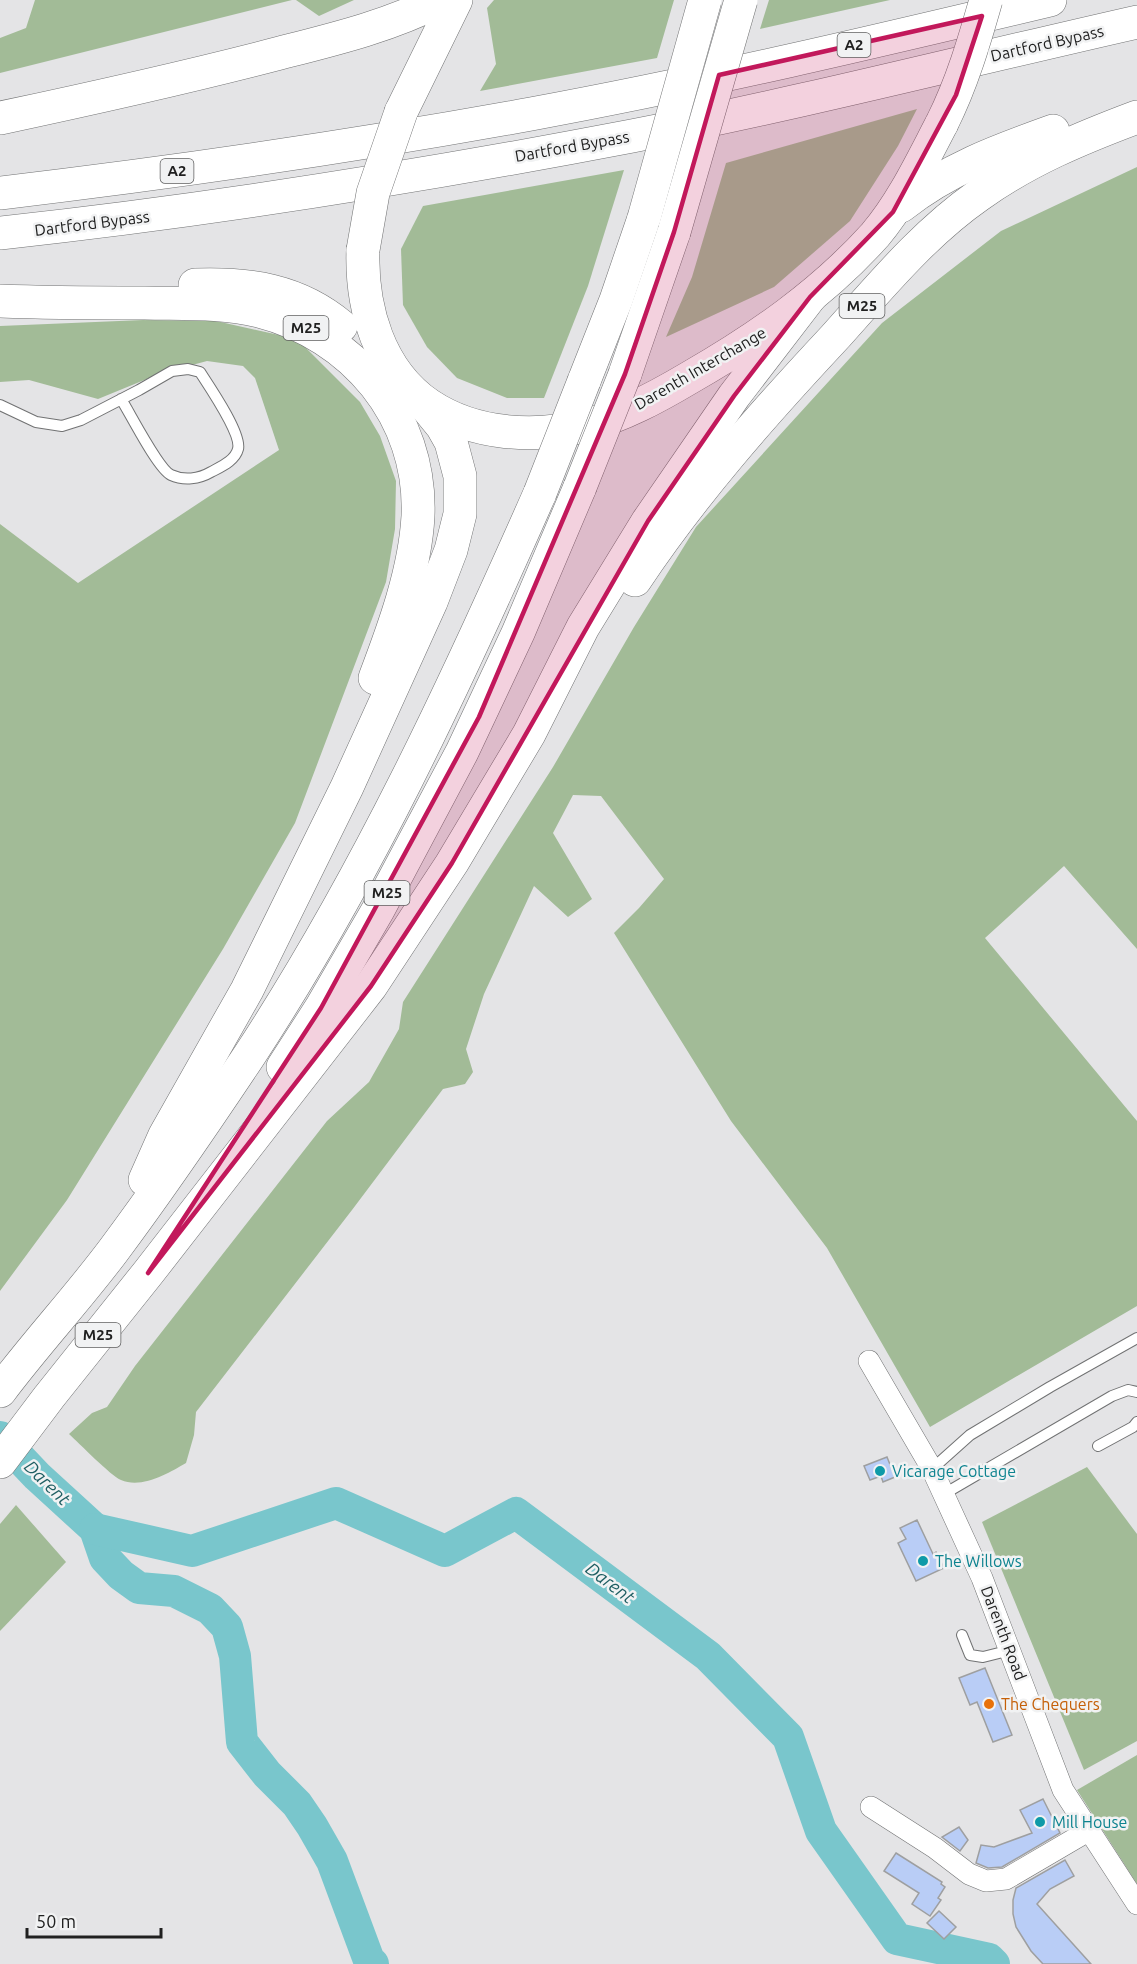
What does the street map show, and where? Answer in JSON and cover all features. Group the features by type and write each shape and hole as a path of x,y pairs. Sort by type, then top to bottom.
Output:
{"highway":[{"path":"0,118 227,67 356,33 398,20 440,0"},
{"name":"Darenth Interchange","path":"456,0 401,112 373,193 363,250 362,273 367,311 375,335 395,372 420,399 441,413 484,428 543,433 588,425 642,404 742,347 810,297 873,237 893,212 942,123 960,84 986,0"},
{"name":"M25","path":"9,1380 112,1252 249,1055 295,982 343,897 448,698 540,493 616,300 644,218 705,0"},
{"name":"M25","path":"148,1273 321,1008 378,910 479,717 518,633 625,374 674,232 741,0"},
{"name":"A2","path":"0,193 154,175 531,114 677,84 1050,0"},
{"name":"Dartford Bypass","path":"0,233 166,214 307,193 632,136 1137,22"},
{"path":"893,212 960,167 1031,139 1137,102"},
{"name":"M25","path":"529,734 571,677 645,565 703,488 790,384 917,248 961,208 1024,166 1085,136 1137,117"},
{"path":"0,296 208,285 242,285 262,288 298,299 327,314 395,372"},
{"name":"M25","path":"0,1462 48,1397 148,1273 371,986 452,863 529,734 583,627 648,521 734,396 810,297"},
{"name":"M25","path":"0,301 190,304 233,307 280,318 319,336 349,356 378,389 399,424 414,470 418,501 418,519 405,593 298,883"},
{"name":"M25","path":"112,1252 165,1135 247,990 347,787 431,602 458,529 461,497 460,476 455,457 442,426 420,399"}],"street":[{"name":"Darenth Road","path":"869,1361 932,1469 982,1578 1011,1650 1019,1686 1063,1790 1137,1904"},
{"path":"871,1807 935,1848 969,1874 986,1881 1005,1879 1039,1862 1088,1831"}],"lane":[{"path":"0,405 36,422 62,426 81,420 172,371 188,369 200,372 238,438 238,449 230,461 203,476 186,478 170,475 159,463 121,399"},
{"path":"932,1469 970,1435 1137,1338"},
{"path":"944,1494 1112,1396 1128,1390 1137,1392"},
{"path":"1098,1446 1133,1427 1137,1422"},
{"path":"962,1635 970,1655 983,1657 1011,1650"}],"highlighted area":[{"path":"982,16 956,95 893,212 810,297 734,396 648,521 452,863 371,986 148,1273 321,1008 479,717 625,374 674,232 719,75"}],"green space":[{"path":"35,0 292,0 0,73 0,38 26,28"},
{"path":"296,0 354,0 319,16"},
{"path":"494,0 674,0 657,58 480,91 496,64 487,8"},
{"path":"769,0 890,0 760,29"},
{"path":"917,109 898,146 850,221 774,287 666,337 692,277 726,163"},
{"path":"1137,167 1137,949 1064,866 985,938 1137,1121 1137,1306 930,1427 827,1248 731,1121 614,933 664,879 601,796 573,795 553,833 592,899 568,917 534,886 484,994 466,1049 473,1072 465,1084 443,1089 196,1412 194,1435 186,1463 155,1479 138,1483 121,1480 110,1472 69,1434 92,1413 107,1407 135,1366 327,1121 369,1082 399,1029 403,1002 553,767 634,627 696,527 882,323 1001,231"},
{"path":"624,170 588,286 544,398 507,398 457,378 427,347 403,305 401,249 423,206"},
{"path":"143,320 216,321 297,339 360,402 380,436 396,481 395,529 386,582 295,823 223,949 67,1200 0,1291 0,524 78,583 279,450 255,378 243,366 207,361 159,374 98,399 29,380 0,382 0,326"},
{"path":"1087,1467 1137,1534 1137,1741 1084,1770 982,1522"},
{"path":"16,1505 66,1562 0,1631 0,1524"},
{"path":"1137,1755 1137,1884 1077,1790"}],"building":[{"name":"Vicarage Cottage","path":"887,1457 895,1477 883,1482 881,1476 870,1480 864,1466"},
{"name":"The Willows","path":"917,1520 933,1554 936,1552 944,1568 916,1581 898,1543 906,1539 900,1528"},
{"name":"The Chequers","path":"985,1668 1012,1735 993,1742 977,1702 970,1705 959,1678"},
{"path":"1043,1799 1060,1833 1002,1867 988,1868 976,1863 981,1845 994,1847 1032,1833 1020,1810"},
{"path":"959,1827 968,1840 960,1851 942,1837"},
{"path":"896,1853 942,1882 941,1884 945,1887 938,1898 941,1900 930,1916 912,1904 919,1893 884,1871"},
{"path":"1065,1860 1074,1876 1050,1889 1037,1904 1091,1964 1043,1964 1031,1951 1016,1927 1013,1900 1016,1888"},
{"path":"939,1911 956,1927 944,1939 927,1923"}],"waterway":[{"name":"Darent","path":"0,1437 37,1476 95,1529 105,1558 121,1575 139,1588 174,1591 210,1609 227,1627 235,1656 242,1742 267,1774 297,1804 312,1826 332,1861 370,1963 373,1964"},
{"name":"Darent","path":"95,1529 192,1551 336,1503 445,1551 516,1513 708,1656 788,1737 821,1831 897,1939 989,1959 994,1964"}],"place":[{"name":"Vicarage Cottage","path":"880,1471"},
{"name":"The Willows","path":"923,1561"},
{"name":"The Chequers","path":"989,1704"},
{"name":"Mill House","path":"1040,1822"}]}
